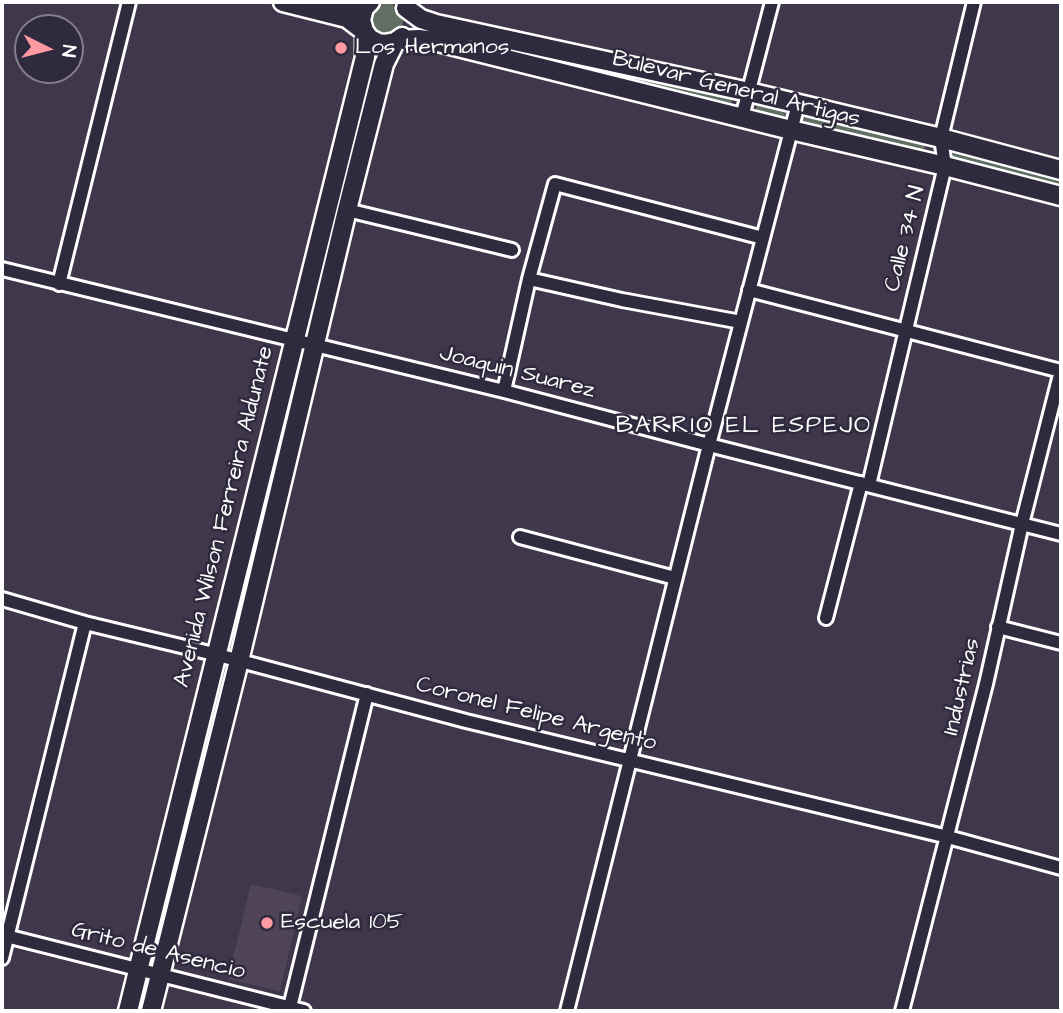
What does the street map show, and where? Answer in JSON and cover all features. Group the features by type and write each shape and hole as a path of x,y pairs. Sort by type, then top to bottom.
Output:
{"street":[{"path":"59,284 129,2"},
{"path":"283,2 347,18 364,32"},
{"path":"334,2 369,3"},
{"path":"742,117 772,2"},
{"name":"Calle 34 N","path":"826,618 906,330 946,166 942,138 974,2"},
{"name":"Avenida Wilson Ferreira Aldunate","path":"128,1011 365,57 362,14 369,3"},
{"name":"Avenida Wilson Ferreira Aldunate","path":"151,1011 384,65 409,22 404,4"},
{"name":"Bulevar General Artigas","path":"404,4 421,19 436,24 749,92 942,138 1061,170"},
{"name":"Bulevar General Artigas","path":"364,32 378,43 419,39 434,41 1061,196"},
{"path":"567,1011 798,104"},
{"path":"504,391 528,279 555,184 763,238"},
{"path":"347,210 512,250"},
{"name":"Joaquin Suarez","path":"2,269 504,391 1061,534"},
{"path":"528,279 622,300 741,321"},
{"path":"749,290 1061,371"},
{"name":"Industrias","path":"902,1011 948,837 1061,371"},
{"path":"520,537 676,578"},
{"name":"Coronel Felipe Argento","path":"2,599 85,623 218,655 466,721 948,837 1061,868"},
{"path":"2,958 5,935 85,623"},
{"path":"998,627 1061,643"},
{"path":"290,1010 367,694"},
{"name":"Grito de Asencio","path":"5,935 139,968 290,1010 304,1011"}],"shaded area":[{"path":"251,884 302,896 280,991 228,979"}],"green space":[{"path":"386,3 398,8 403,20 398,32 386,37 374,32 369,20 374,8"},
{"path":"419,28 731,95 733,98 728,104"},
{"path":"372,61 379,63 312,332 305,331"},
{"path":"762,102 785,109 785,116 782,118 759,112 756,109 757,104"},
{"path":"808,115 923,144 924,152 921,154 806,124 803,121"},
{"path":"956,152 1061,179 1061,190 951,159"},
{"path":"297,361 305,363 238,645 230,643"},
{"path":"221,677 229,679 158,958 150,956"}],"place":[{"name":"Los Hermanos","path":"341,48"},
{"name":"Escuela 105","path":"267,923"}],"district":[{"name":"BARRIO EL ESPEJO","path":"744,427"}]}
